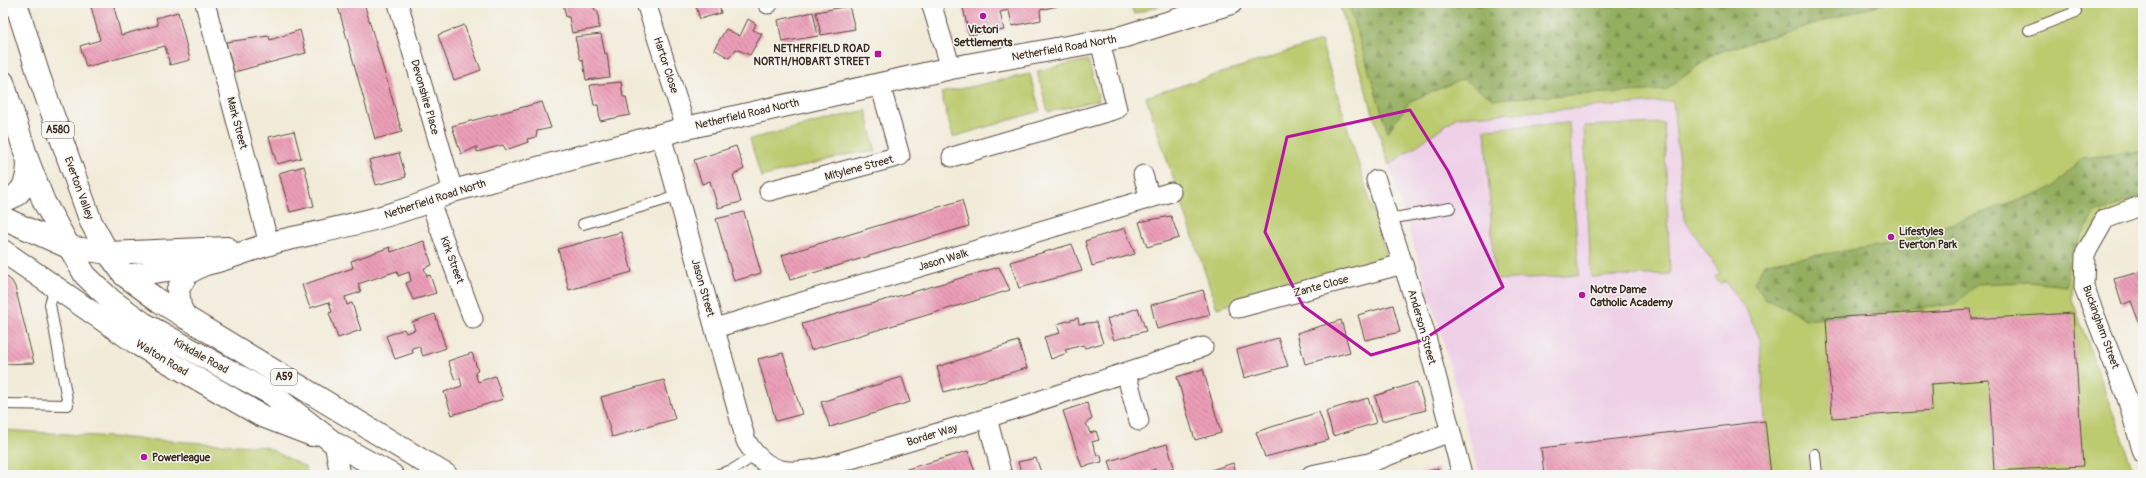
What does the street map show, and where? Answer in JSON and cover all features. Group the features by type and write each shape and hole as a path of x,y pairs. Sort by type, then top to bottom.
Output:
{"main road":[{"name":"Everton Valley","path":"16,3 39,76 83,203 91,222 108,253 125,276"},
{"name":"Netherfield Road North","path":"186,318 179,302 178,289 188,273 206,264 269,244 343,226 430,202 453,191 661,134 951,68 1100,42 1209,11 1231,3"},
{"path":"3,82 28,160 27,179 23,188 11,199 3,200"},
{"name":"Kirkdale Road","path":"28,160 44,202 68,248 85,275 111,300 143,323 273,395 334,444 392,475"},
{"path":"3,218 68,248 108,253"},
{"name":"Netherfield Road North","path":"108,253 226,248 269,244"},
{"name":"Walton Road","path":"3,250 139,345 260,415 334,444"},
{"name":"Netherfield Road North","path":"27,267 85,275 125,276 206,264"},
{"name":"A59","path":"125,276 159,301 186,318 446,475"}],"street":[{"name":"Mark Street","path":"205,3 269,244"},
{"name":"Devonshire Place","path":"398,3 453,191"},
{"name":"Hartor Close","path":"646,3 686,128"},
{"path":"932,3 951,68"},
{"path":"952,156 1117,109 1100,42"},
{"name":"Mitylene Street","path":"769,191 900,156 880,84"},
{"name":"Jason Street","path":"661,134 714,328 751,448"},
{"path":"1142,175 1150,198"},
{"name":"Anderson Street","path":"1376,180 1425,333 1462,475"},
{"name":"Jason Walk","path":"714,328 1171,192"},
{"name":"Kirk Street","path":"430,202 473,319"},
{"name":"Buckingham Street","path":"2143,205 2105,219 2085,254 2084,287 2137,409 2143,453"},
{"name":"Zante Close","path":"1238,308 1403,264"},
{"name":"Border Way","path":"751,448 778,470 804,472 987,418 1203,347"},
{"path":"1126,373 1139,421"},
{"path":"987,418 1002,475"},
{"path":"1311,475 1371,469 1450,432"},
{"path":"334,444 340,475"}],"lane":[{"path":"2029,30 2076,12 2073,3"},
{"path":"583,224 678,196"},
{"path":"1389,219 1450,208"},
{"path":"3,404 68,405 50,304 54,287"},
{"path":"716,475 732,470 751,448"},
{"path":"1816,454 1817,475"}],"highlighted area":[{"path":"1410,110 1448,171 1503,287 1423,340 1371,355 1303,306 1265,232 1287,137"}],"shaded area":[{"name":"Notre Dame Catholic Academy","path":"1673,101 1684,218 1720,274 1715,277 1725,281 1746,310 1760,339 1765,421 1771,475 1479,475 1440,330 1389,165 1457,117"}],"green space":[{"path":"1130,3 1168,3 1134,14"},
{"name":"Lifestyles Everton Park","path":"1339,3 2143,3 2143,202 2100,218 2073,257 2072,299 2135,475 1771,475 1765,421 1760,339 1746,310 1725,281 1720,284 1715,277 1720,273 1684,218 1673,101 1457,117 1389,165"},
{"path":"1348,3 1884,3 1715,53 1666,90 1493,99 1463,79 1410,101 1388,132"},
{"path":"1321,41 1387,257 1217,308 1146,97"},
{"path":"1088,60 1099,100 1048,112 1037,71"},
{"path":"1030,74 1040,111 953,137 941,93"},
{"path":"866,110 876,152 850,154 761,177 750,139"},
{"path":"1569,123 1579,275 1495,280 1485,129"},
{"path":"1664,123 1670,274 1591,277 1584,126"},
{"path":"2143,151 2143,196 2096,213 2068,258 2067,286 2028,282 1977,284 1955,304 1806,320 1793,311 1765,298 1754,282 1765,263 1897,243 2052,188 2083,158"},
{"name":"Powerleague","path":"3,430 266,447 305,467 307,475 3,475"}],"building":[{"path":"90,3 113,3 121,35 158,25 156,18 178,12 190,60 170,65 165,46 86,67 80,46 100,40"},
{"path":"337,3 364,3 402,132 375,139"},
{"path":"563,3 593,3 595,11 598,11 599,28 572,33 569,17 566,17"},
{"path":"695,3 719,3 721,13 700,19"},
{"name":"Victori Settlements","path":"962,3 1057,3 1057,6 1040,10 1041,20 1012,26 1009,10 1000,12 1004,30 969,35"},
{"path":"849,6 855,29 821,35 816,12"},
{"path":"813,12 818,36 782,42 778,20"},
{"path":"748,19 756,24 753,30 762,34 750,55 736,49 729,58 714,49 726,29 740,36"},
{"path":"464,25 481,70 454,80 438,35"},
{"path":"300,30 306,53 234,72 226,42 269,36 270,40"},
{"path":"601,34 605,54 607,53 610,77 586,80 583,61 580,59 575,37"},
{"path":"621,82 623,97 626,97 630,115 600,121 598,105 594,105 590,85"},
{"path":"542,102 551,128 537,131 536,137 527,139 528,142 506,150 503,145 477,152 477,147 461,154 452,126"},
{"path":"294,131 301,158 277,164 269,137"},
{"path":"736,146 744,169 733,175 741,202 718,208 710,181 702,184 694,160"},
{"path":"399,153 406,177 376,185 369,160"},
{"path":"304,166 314,206 290,212 279,173"},
{"path":"962,200 969,226 790,280 782,255"},
{"path":"744,212 761,273 734,281 716,219"},
{"path":"1171,216 1179,238 1147,247 1139,222"},
{"path":"1125,228 1135,254 1092,266 1085,241"},
{"path":"621,232 632,272 569,290 558,249"},
{"path":"424,241 432,265 424,268 427,276 430,275 436,293 413,300 406,283 411,281 409,272 398,276 397,271 358,284 361,292 345,297 347,305 352,303 361,330 338,338 329,313 332,312 329,302 310,308 302,285 353,268 351,261 390,247 391,252"},
{"path":"1072,244 1082,271 1019,288 1010,262"},
{"path":"999,267 1010,290 811,350 802,324"},
{"path":"2143,271 2143,333 2131,301 2122,305 2114,279"},
{"path":"3,274 12,281 15,287 34,363 3,364"},
{"path":"1203,290 1210,315 1157,329 1151,305"},
{"path":"1393,305 1400,332 1365,340 1358,315"},
{"path":"1138,308 1146,331 1114,340 1107,319"},
{"path":"1971,309 1972,319 2073,313 2083,466 1994,471 1989,380 1931,384 1932,411 1832,418 1826,318"},
{"path":"435,314 446,348 423,356 419,346 412,348 413,353 395,359 386,336 404,329 406,333 415,330 412,322"},
{"path":"1078,318 1079,324 1096,322 1103,343 1085,348 1083,345 1065,350 1067,353 1051,359 1044,337 1060,333 1057,324"},
{"path":"1341,320 1350,352 1305,364 1297,333"},
{"path":"1278,338 1288,366 1244,378 1237,350"},
{"path":"1018,341 1027,368 944,392 937,367"},
{"path":"472,353 478,371 475,372 478,382 495,376 503,399 452,415 444,392 462,386 460,378 455,380 448,361"},
{"path":"783,353 802,414 776,421 758,359"},
{"path":"1203,369 1221,433 1195,440 1177,377"},
{"path":"902,377 910,402 830,427 821,402"},
{"path":"664,380 675,419 612,437 601,397"},
{"path":"1417,382 1426,410 1382,421 1375,396"},
{"path":"1368,398 1376,423 1333,436 1326,411"},
{"path":"1087,403 1092,419 1086,423 1090,433 1096,431 1099,440 1092,442 1097,455 1101,455 1102,462 1082,467 1063,411"},
{"path":"1319,412 1329,440 1265,457 1256,432"},
{"path":"1765,421 1771,475 1544,475 1541,448"},
{"path":"1167,444 1174,467 1157,474 1155,469 1134,475 1113,475 1109,461"},
{"path":"968,451 976,475 908,475 907,469"},
{"path":"1036,458 1042,475 1022,475 1018,462"},
{"path":"1233,463 1237,475 1196,475"},
{"path":"1438,468 1440,475 1417,475"},
{"path":"899,470 900,475 884,475"}],"place":[{"name":"Victori Settlements","path":"983,16"},
{"name":"NETHERFIELD ROAD NORTH/HOBART STREET","path":"878,54"},
{"name":"Lifestyles Everton Park","path":"1891,237"},
{"name":"Notre Dame Catholic Academy","path":"1582,295"},
{"name":"Powerleague","path":"144,457"}]}
